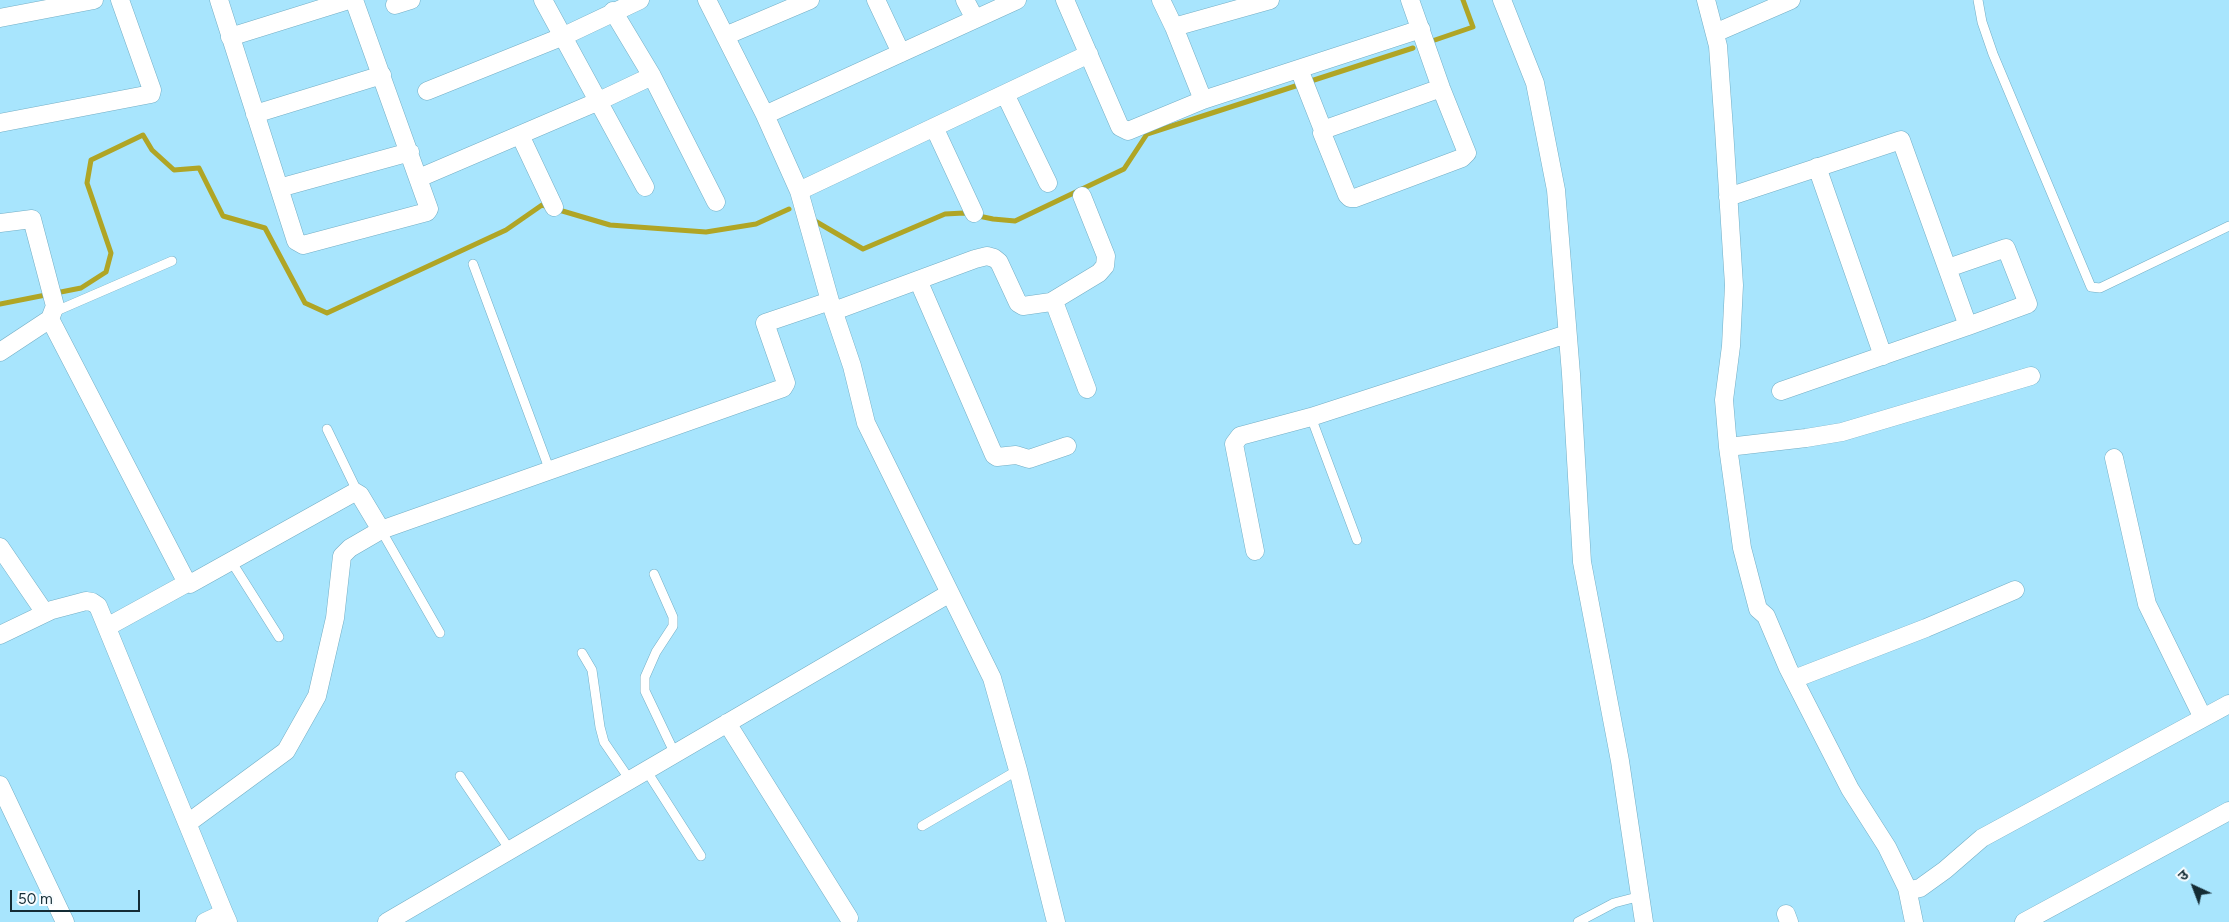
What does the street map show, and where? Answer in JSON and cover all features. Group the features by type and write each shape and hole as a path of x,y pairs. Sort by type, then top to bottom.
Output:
{"street":[{"path":"0,18 94,0"},
{"path":"0,123 151,94 152,90 120,0"},
{"path":"219,0 296,241 304,245 427,212 430,207 354,0"},
{"path":"230,37 349,0"},
{"path":"543,0 645,187"},
{"path":"427,91 564,36 640,0"},
{"path":"707,0 765,115 799,191 832,306 852,366 866,423 992,678 1018,770 1056,922"},
{"path":"725,36 810,0"},
{"path":"876,0 901,53"},
{"path":"965,0 975,19"},
{"path":"765,115 1017,0"},
{"path":"1065,0 1120,127 1124,130 1203,100 1303,79 1421,29"},
{"path":"1161,0 1174,26 1203,100"},
{"path":"1174,26 1248,3 1270,0"},
{"path":"1303,79 1347,195 1355,198 1465,156 1467,153 1441,88 1410,0"},
{"path":"1502,0 1535,83 1556,190 1582,562 1620,761 1644,922"},
{"path":"1706,0 1718,46 1734,285 1731,346 1724,400 1728,447 1742,548 1754,600 1758,609 1766,616 1794,679 1850,789 1887,848 1907,888 1914,922"},
{"path":"1715,33 1791,0"},
{"path":"614,11 652,76 716,202"},
{"path":"799,191 1089,54"},
{"path":"256,114 382,75"},
{"path":"419,178 599,101 652,76"},
{"path":"1323,130 1441,88"},
{"path":"1005,94 1048,183"},
{"path":"934,127 974,213"},
{"path":"520,135 554,207"},
{"path":"1728,197 1901,140 1968,326"},
{"path":"280,188 410,152"},
{"path":"1817,167 1883,356"},
{"path":"188,823 286,751 316,696 335,618 342,556 362,539 381,530 783,388 786,383 765,323 832,306 918,280 987,256 999,262 1018,303 1024,306 1051,302 1099,273 1105,266 1106,256 1082,196"},
{"path":"0,223 32,219 53,307 187,583"},
{"path":"1781,391 2028,304 2006,248 1948,268"},
{"path":"918,280 994,455 997,457 1016,455 1030,459 1067,446"},
{"path":"1051,302 1056,306 1087,389"},
{"path":"0,352 53,307"},
{"path":"1255,551 1234,444 1240,436 1311,417 1566,334"},
{"path":"1728,447 1842,432 2031,376"},
{"path":"2114,458 2147,604 2203,718"},
{"path":"107,627 358,492 381,530"},
{"path":"0,547 45,613"},
{"path":"1794,679 1926,628 2015,590"},
{"path":"387,922 950,593"},
{"path":"0,636 45,613 86,601 98,606 226,917 205,922"},
{"path":"1907,888 1915,890 1920,888 1945,870 1982,838 2229,704"},
{"path":"727,723 849,918"},
{"path":"0,784 65,922"},
{"path":"2024,922 2229,811"}],"lane":[{"path":"1978,0 1982,22 1993,54 2091,288 2100,288 2229,226"},
{"path":"53,307 172,261"},
{"path":"473,264 550,471"},
{"path":"1311,417 1357,540"},
{"path":"327,429 358,492"},
{"path":"381,530 440,633"},
{"path":"231,561 279,637"},
{"path":"654,574 673,617 673,626 656,652 645,676 646,690 675,754"},
{"path":"582,653 592,670 604,742 630,780"},
{"path":"646,770 702,856"},
{"path":"922,826 1018,770"},
{"path":"460,776 510,850"},
{"path":"1578,922 1614,903 1640,896"}],"waterway":[{"path":"1432,41 1473,27 1463,0"},
{"path":"815,221 863,249 945,214 964,213 1015,221 1124,169 1147,134 1413,48"},
{"path":"0,304 81,288 106,272 111,253 87,183 91,160 143,135 152,150 174,170 199,168 223,216 265,228 305,303 327,313 506,230 542,205 610,225 706,232 756,224 789,209"}]}
